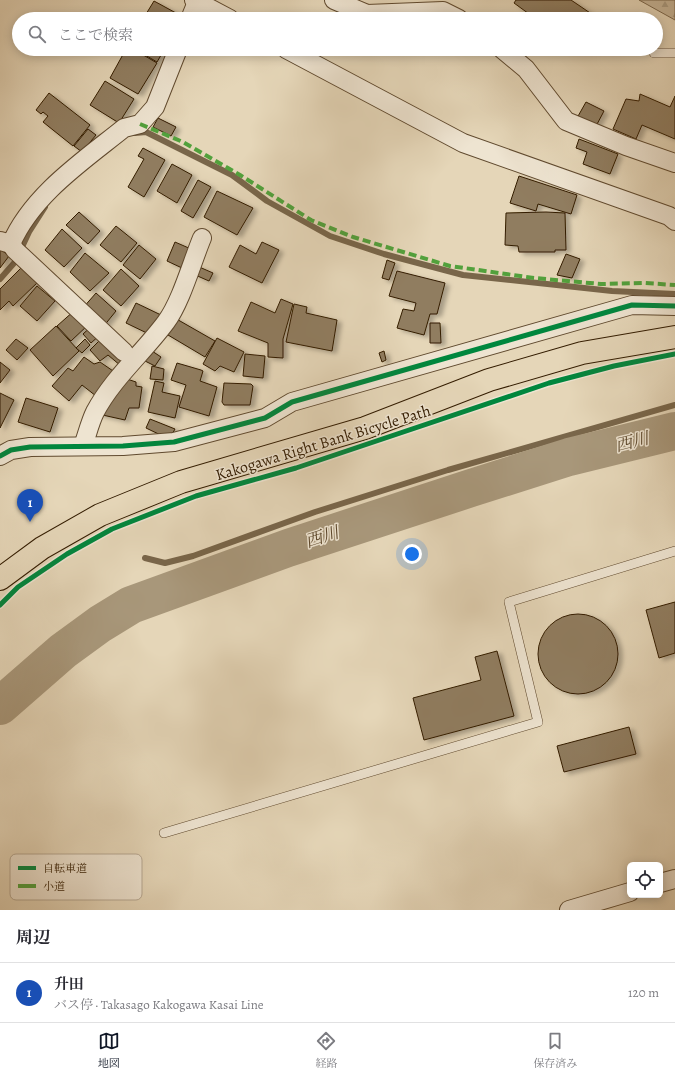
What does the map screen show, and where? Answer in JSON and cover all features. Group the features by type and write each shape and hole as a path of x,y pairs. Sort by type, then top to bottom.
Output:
{"main road":[{"path":"0,579 42,548 100,515 181,482 365,428 489,380 582,353 675,337"}],"street":[{"path":"334,0 362,12"},
{"path":"192,12 196,1 217,12"},
{"path":"418,12 446,12"},
{"path":"124,352 6,243 45,194 124,128 140,124 155,108 175,56"},
{"path":"299,56 463,143 669,216 675,221"},
{"path":"510,56 526,69 566,121 626,146 675,163"},
{"path":"83,446 95,412 104,398 122,373 167,321 184,284 202,238"},
{"path":"0,456 11,450 30,447 123,446 182,440 265,418 292,402 632,305 675,306"},
{"path":"663,882 675,879"},
{"path":"569,910 627,893"}],"lane":[{"path":"663,53 675,53"},
{"path":"164,833 538,722 508,602 675,550"}],"green space":[{"path":"639,0 675,0 675,20"}],"building":[{"path":"516,0 571,0 589,12 526,12 514,3"},
{"path":"154,1 174,12 147,12"},
{"path":"122,56 145,56 157,63 138,94 110,78"},
{"path":"147,56 160,56 157,62"},
{"path":"105,81 134,99 119,123 90,105"},
{"path":"49,93 90,125 73,146 43,122 48,116 43,112 41,114 36,110"},
{"path":"640,94 670,107 675,96 675,139 642,125 636,139 613,129 626,99 639,101"},
{"path":"586,102 604,111 595,128 577,118"},
{"path":"158,118 176,127 171,136 153,127"},
{"path":"88,129 96,135 82,152 74,146"},
{"path":"579,139 618,154 610,174 583,164 587,152 576,148"},
{"path":"143,148 165,160 144,197 128,187 144,159 138,156"},
{"path":"172,164 192,175 177,203 157,191"},
{"path":"519,176 577,195 571,214 538,204 536,211 510,203"},
{"path":"198,180 211,187 193,218 181,211"},
{"path":"217,191 253,208 237,235 204,217"},
{"path":"79,212 100,231 88,244 66,225"},
{"path":"506,213 565,213 566,250 555,250 555,252 519,252 518,246 505,245"},
{"path":"116,226 137,243 121,262 100,245"},
{"path":"62,229 82,248 64,267 45,250"},
{"path":"175,242 191,249 182,268 167,261"},
{"path":"262,242 279,250 262,283 229,267 240,245 256,254"},
{"path":"139,245 156,259 140,279 123,265"},
{"path":"0,249 9,256 0,268"},
{"path":"85,253 109,273 90,291 70,272"},
{"path":"566,254 580,259 572,278 557,275"},
{"path":"387,260 395,263 389,280 382,278"},
{"path":"23,266 38,282 13,306 9,301 0,310 0,289"},
{"path":"197,266 213,273 209,281 193,274"},
{"path":"121,269 139,286 121,306 103,290"},
{"path":"397,271 445,283 437,314 430,314 424,335 397,328 403,309 414,311 416,303 389,296"},
{"path":"37,286 55,301 37,321 20,306"},
{"path":"96,293 116,311 103,327 82,309"},
{"path":"281,299 293,304 283,339 283,358 268,357 268,343 238,331 251,302 275,313"},
{"path":"136,303 161,315 151,335 126,323"},
{"path":"294,304 307,307 306,313 337,320 332,351 286,342"},
{"path":"75,310 88,325 71,341 57,326"},
{"path":"173,317 215,341 205,357 163,332"},
{"path":"430,323 440,323 441,343 430,343"},
{"path":"93,325 101,334 91,343 83,334"},
{"path":"56,326 79,351 53,376 30,350"},
{"path":"103,337 127,360 121,366 108,355 100,361 90,350"},
{"path":"217,338 244,352 234,372 220,366 215,371 203,364"},
{"path":"16,339 28,348 17,360 6,350"},
{"path":"85,339 90,345 82,353 76,348"},
{"path":"149,349 161,357 155,366 143,360"},
{"path":"384,351 386,360 382,362 379,353"},
{"path":"245,354 265,356 263,378 243,376"},
{"path":"84,357 94,364 100,362 116,373 96,396 82,385 69,401 52,386 68,368 73,371"},
{"path":"0,362 10,370 0,383"},
{"path":"177,363 203,371 200,381 217,387 209,416 179,407 186,385 171,380"},
{"path":"152,366 164,369 163,380 150,379"},
{"path":"124,378 136,382 136,386 142,387 139,408 129,408 125,420 98,414"},
{"path":"155,381 164,383 162,392 180,396 175,418 148,412"},
{"path":"224,383 251,384 253,386 250,405 224,405 222,402"},
{"path":"0,393 14,400 0,428"},
{"path":"26,398 58,408 50,432 18,422"},
{"path":"150,419 175,429 171,436 167,438 146,428"},
{"path":"675,602 675,653 659,658 646,610"},
{"path":"578,614 593,617 606,626 615,639 618,654 615,669 606,682 593,691 578,694 563,691 550,682 541,669 538,654 541,639 550,626 563,617"},
{"path":"497,651 514,716 424,740 413,698 481,680 475,657"},
{"path":"629,727 636,754 564,772 557,746"}],"waterway":[{"path":"135,133 146,132 232,175 267,201 330,236 384,254 463,275 612,291 675,294"},
{"path":"0,279 15,262 29,232 45,207"},
{"path":"145,558 165,563 193,556 315,512 448,470 675,405"},
{"name":"西川","path":"0,706 63,651 100,624 131,605 288,548 471,488 569,457 675,431"}],"marked path":[{"path":"140,124 183,142 240,175 311,220 353,237 450,266 534,278 601,284 645,283 675,285"}],"cycle path":[{"path":"0,456 11,450 30,447 123,446 174,442 265,418 292,402 632,305 675,306"},
{"name":"Kakogawa Right Bank Bicycle Path","path":"0,605 18,587 67,554 112,529 196,496 296,468 549,383 614,366 675,354"}],"place":[{"name":"升田","path":"30,522"}]}
